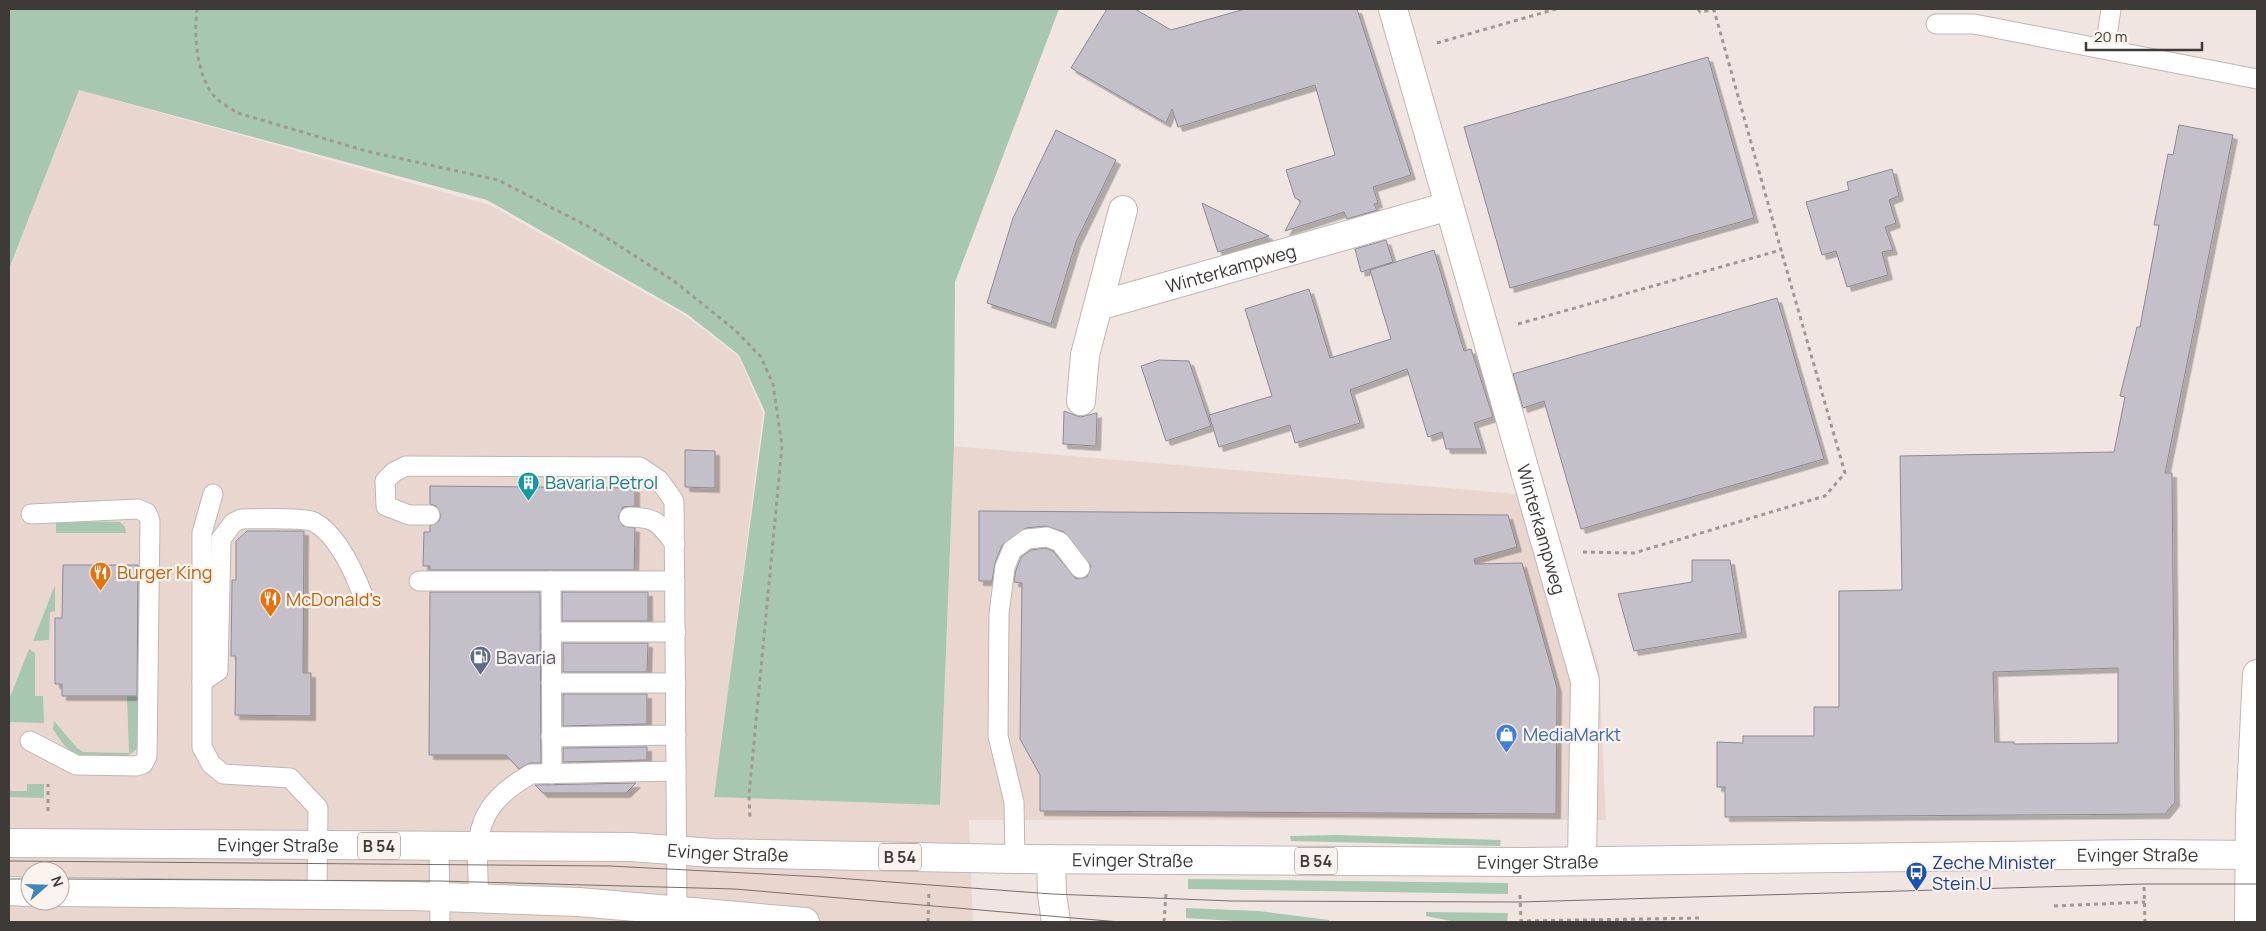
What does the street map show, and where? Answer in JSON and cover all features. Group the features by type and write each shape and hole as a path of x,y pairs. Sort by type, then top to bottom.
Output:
{"main road":[{"name":"Winterkampweg","path":"1393,9 1586,681 1582,861"},
{"name":"Winterkampweg","path":"1098,306 1449,206"},
{"path":"1081,401 1085,355 1123,210"},
{"path":"2249,922 2254,854 2250,816 2257,674"},
{"name":"Evinger Straße","path":"9,843 632,847 750,854 1015,859 1582,861 2254,854"},
{"path":"1051,859 1052,894 1056,922"},
{"path":"70,892 317,894 440,910 479,899 579,902 805,922"}],"lane":[{"path":"2105,49 2111,9"},
{"path":"1936,24 1974,24 2257,79"},
{"path":"430,515 409,515 386,506 385,481 394,472 406,466 640,467 660,480 674,501 677,911"},
{"path":"212,494 202,533 202,747 211,764 223,774 290,778 318,808 317,894"},
{"path":"30,741 76,765 136,766 143,764 147,756 150,521 147,513 138,509 32,514"},
{"path":"629,517 648,517 660,524 675,544"},
{"path":"202,682 218,671 221,539 230,527 241,519 313,521 331,537 354,571 364,598"},
{"path":"1015,859 1014,802 998,736 999,614 1005,567 1012,550 1027,539 1047,537 1060,542 1080,568"},
{"path":"419,581 675,581"},
{"path":"551,581 552,774"},
{"path":"551,632 676,632"},
{"path":"551,683 676,683"},
{"path":"551,737 676,735"},
{"path":"479,899 478,837 487,810 512,785 531,774 676,771"},
{"path":"439,846 440,910"}],"path":[{"path":"198,9 198,60 206,82 209,89 221,102 238,113 366,151 498,180 593,230 674,281 735,330 761,357 773,384 782,446 749,795 750,854"},
{"path":"1405,52 1556,9"},
{"path":"1550,552 1634,553 1825,496 1845,473 1781,250 1716,9 1700,12 1698,9"},
{"path":"1486,333 1781,250"},
{"path":"2054,906 2145,902"},
{"path":"1563,922 1563,920 1702,918"}],"shaded area":[{"path":"79,90 490,205 686,316 739,357 763,413 715,797 940,805 954,446 1542,496 1599,667 1606,820 969,820 973,922 9,922 9,270"}],"green space":[{"path":"9,9 1059,9 955,282 954,446 940,805 714,797 765,412 739,355 687,314 487,200 79,90 9,269"},
{"path":"56,521 120,522 125,527 126,533 56,533"},
{"path":"55,585 55,611 50,612 49,640 33,641"},
{"path":"29,649 35,653 35,696 43,696 44,723 9,722 9,700"},
{"path":"127,696 138,696 140,729 138,746 134,752 127,756 98,759 73,753 59,739 53,729 54,721 77,748 83,752 129,753"},
{"path":"27,784 44,784 44,798 9,797 9,791 27,791"},
{"path":"1337,835 1501,840 1500,846 1291,841 1290,836"},
{"path":"1188,879 1508,883 1508,894 1188,889"},
{"path":"1186,908 1259,911 1329,920 1329,922 1251,922 1186,918"},
{"path":"1426,912 1508,913 1507,922 1456,922 1426,916"}],"building":[{"path":"1107,9 1135,9 1171,30 1245,9 1357,9 1411,175 1373,187 1378,203 1374,204 1377,210 1347,219 1344,212 1285,231 1301,201 1295,198 1286,170 1335,155 1315,85 1178,127 1172,109 1166,123 1071,68"},
{"path":"1708,57 1754,218 1510,288 1464,127"},
{"path":"2179,125 2233,135 2165,473 2172,473 2175,802 2165,814 1725,817 1725,787 1717,787 1717,742 1743,743 1743,736 1814,736 1814,707 1839,707 1839,591 1902,590 1900,456 2114,452 2125,397 2120,396 2137,327 2140,327 2159,225 2154,225 2168,154 2173,155","holes":["2118,668 2118,743 2014,744 2014,742 1995,742 1993,672"]},
{"path":"1056,130 1116,160 1076,242 1051,324 987,303 1013,218"},
{"path":"1892,169 1899,196 1889,200 1896,223 1885,227 1893,250 1882,252 1888,275 1847,287 1836,251 1822,255 1806,202 1849,190 1847,182"},
{"path":"1202,203 1269,236 1218,252"},
{"path":"1386,240 1393,262 1361,272 1355,249"},
{"path":"1434,250 1464,351 1471,349 1493,417 1474,423 1482,449 1446,449 1442,432 1428,437 1407,369 1350,390 1360,423 1295,443 1290,425 1219,447 1209,415 1272,396 1245,309 1309,289 1330,358 1391,339 1370,270"},
{"path":"1777,298 1824,459 1581,529 1544,401 1523,408 1513,374"},
{"path":"1159,360 1189,361 1211,426 1166,441 1141,366"},
{"path":"1064,411 1080,417 1097,413 1096,446 1063,444"},
{"path":"685,450 715,451 715,488 685,487"},
{"path":"430,486 635,488 635,506 623,507 618,517 623,526 635,528 634,570 430,570 430,566 423,566 424,532 430,532 430,526 439,521 441,515 436,506 430,504"},
{"path":"979,511 1508,515 1517,547 1474,559 1475,564 1522,563 1557,688 1556,814 1040,811 1040,775 1020,739 1022,583 1014,582 1016,570 1021,557 1031,550 1045,548 1053,551 1076,579 1087,577 1091,566 1064,532 1046,526 1026,528 1002,545 995,563 992,581 979,581"},
{"name":"McDonald's","path":"247,531 304,531 303,673 311,673 311,716 235,715 236,656 231,656 232,580 236,580 236,541"},
{"path":"1692,560 1730,560 1742,633 1634,651 1618,594 1692,582"},
{"name":"Burger King","path":"63,565 138,565 137,696 62,696 62,684 55,684 55,618 62,618"},
{"name":"Bavaria","path":"430,592 540,592 541,763 530,763 519,769 506,755 429,755"},
{"path":"562,592 648,592 648,621 562,621"},
{"path":"563,643 648,643 647,672 563,672"},
{"path":"563,694 647,694 647,724 563,726"},
{"path":"647,747 647,760 563,762 563,748"},
{"path":"636,783 626,793 543,793 535,785"}],"tram line":[{"path":"9,861 610,866 823,877 1052,894 1232,901 1520,902 2144,884 2257,884"},
{"path":"9,879 20,879"},
{"path":"70,879 440,881 735,889 1120,922"}],"place":[{"name":"Bavaria Petrol","path":"529,501"},
{"name":"Burger King","path":"101,591"},
{"name":"McDonald's","path":"270,618"},
{"name":"Bavaria","path":"480,676"},
{"name":"MediaMarkt","path":"1507,753"},
{"name":"Zeche Minister Stein U","path":"1916,891"}]}
